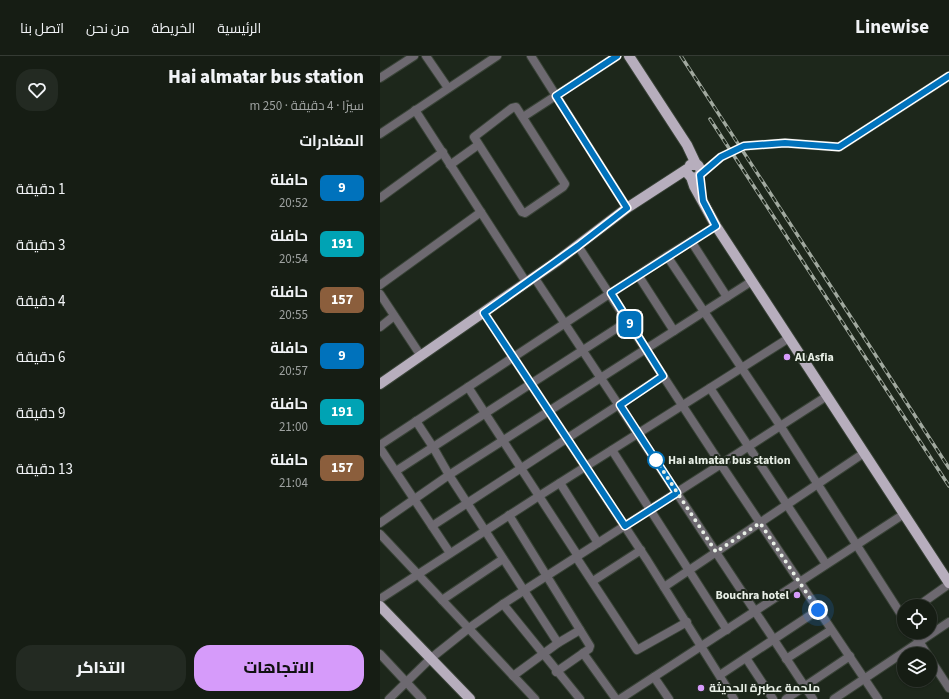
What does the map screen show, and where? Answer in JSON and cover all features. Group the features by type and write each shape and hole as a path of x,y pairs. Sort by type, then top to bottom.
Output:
{"main road":[{"path":"629,56 689,148 703,201 716,226 949,584"},
{"path":"380,384 484,313 578,246 627,208 666,183 694,171"},
{"path":"380,606 470,699"}],"street":[{"path":"380,78 414,56"},
{"path":"426,56 448,88"},
{"path":"380,134 497,56"},
{"path":"530,56 627,208"},
{"path":"523,117 617,56"},
{"path":"694,171 744,146 785,143 839,147 949,76"},
{"path":"516,107 523,117 565,184 564,187 527,212 522,212 475,140 475,135 512,108 516,107"},
{"path":"415,110 481,212 565,324 639,433 813,699"},
{"path":"450,165 478,145"},
{"path":"380,198 443,152"},
{"path":"380,285 481,212"},
{"path":"450,553 380,447 416,421 667,256 716,226"},
{"path":"691,241 727,297"},
{"path":"578,246 611,293 645,349 878,699"},
{"path":"667,256 781,427 816,485 897,608"},
{"path":"638,275 674,331"},
{"path":"380,523 414,498 752,281"},
{"path":"380,294 421,356"},
{"path":"484,313 641,550 703,646 734,699"},
{"path":"380,327 394,316"},
{"path":"396,471 582,350 628,322"},
{"path":"380,599 509,515 789,338"},
{"path":"432,526 663,376"},
{"path":"468,387 637,650 687,622"},
{"path":"710,388 826,564"},
{"path":"389,699 430,659 468,628 546,576 677,493 720,463 781,427 827,396"},
{"path":"416,421 434,446 449,476 558,643"},
{"path":"612,450 727,630"},
{"path":"664,587 864,453"},
{"path":"560,483 598,543"},
{"path":"620,699 904,514"},
{"path":"509,515 590,646 583,653 556,672"},
{"path":"380,534 535,699"},
{"path":"593,581 641,550"},
{"path":"442,600 503,559"},
{"path":"928,599 949,584"},
{"path":"503,604 556,672 580,699"},
{"path":"720,675 818,610"},
{"path":"834,699 949,622"},
{"path":"513,676 558,643 580,630"},
{"path":"786,659 832,630"},
{"path":"917,639 922,647"},
{"path":"583,653 616,699"},
{"path":"380,654 422,699"},
{"path":"786,699 850,656"},
{"path":"746,658 773,699"},
{"path":"937,670 949,688"},
{"path":"654,677 669,699"}],"railway":[{"path":"681,56 949,468"},
{"path":"710,119 949,486"}],"bus line":[{"name":"9","path":"617,56 556,96 627,208 578,246 484,313 625,526 677,493 620,405 663,376 611,293 716,226 703,201 700,175 721,157 739,147 771,143 839,147 846,144 949,76"}],"place":[{"name":"Al Asfia","path":"787,357"},
{"name":"Hai almatar bus station","path":"656,460"},
{"name":"Bouchra hotel","path":"797,595"},
{"name":"ملحمة عطبرة الحديثة","path":"701,688"}],"route":[{"path":"656,460 716,552 760,523 818,610"}]}
